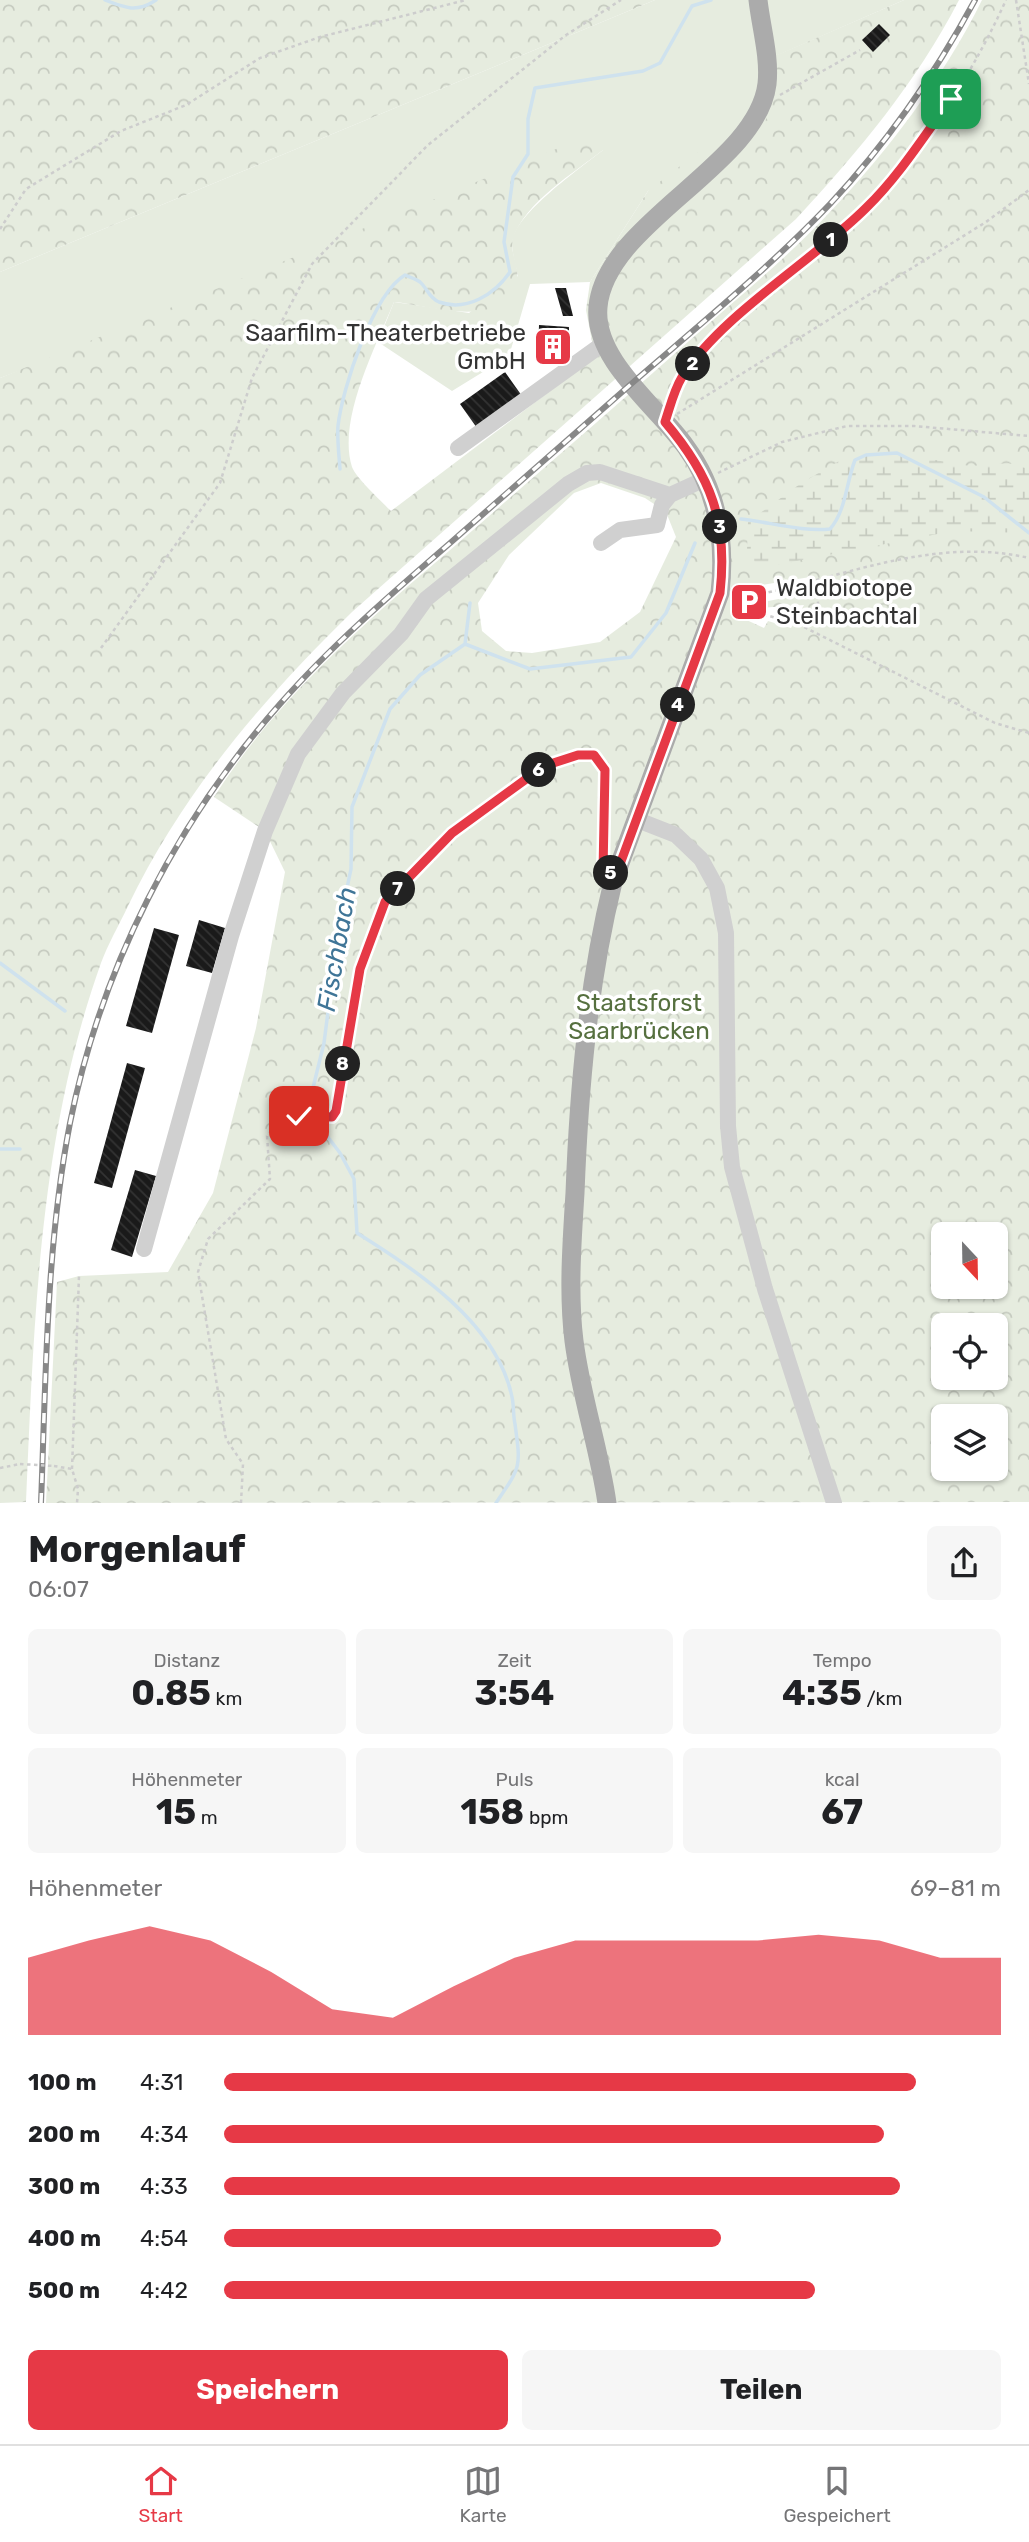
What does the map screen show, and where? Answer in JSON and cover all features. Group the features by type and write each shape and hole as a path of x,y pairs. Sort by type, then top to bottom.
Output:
{"main road":[{"path":"607,1503 601,1456 583,1390 574,1339 572,1256 584,1048 603,924 616,875 720,593 722,558 719,521 705,479 686,447 615,363 604,343 597,310 600,290 608,272 621,255 748,129 762,103 768,65 758,0"}],"street":[{"path":"458,448 604,343"},
{"path":"144,1250 245,891 265,831 298,754 343,694 401,634 426,599 568,484 587,473 600,472 670,495"},
{"path":"601,543 620,530 657,525 662,505 670,495 705,479"},
{"path":"635,819 676,835 701,859 717,888 726,933 728,1126 732,1167 765,1289 834,1503"}],"path":[{"path":"0,229 26,189 121,131 186,105 260,58 320,37 466,0"},
{"path":"101,649 220,483 252,378 312,264 428,145 566,34 621,0"},
{"path":"665,422 682,377 720,333 867,208 906,162 976,61 1006,0"},
{"path":"1016,0 1029,84"},
{"path":"788,92 860,50"},
{"path":"665,422 986,222 1029,190"},
{"path":"724,471 782,442 847,426 914,426 1029,436"},
{"path":"720,593 752,596 905,558 955,550 1000,551 1029,558"},
{"path":"798,624 818,604 817,581"},
{"path":"720,593 748,610 798,624 995,723 1029,733"},
{"path":"240,1503 243,1464 226,1439 198,1272 208,1239 270,1179 267,1136 279,1121 299,1116 332,1117 336,1111 360,969 385,902 452,833 544,766 578,755 594,755 605,770 603,871 616,875"},
{"path":"77,1503 78,1489 72,1469 79,1276"},
{"path":"0,1468 20,1464 72,1469"}],"green space":[{"path":"0,0 655,0 0,272"},
{"path":"655,0 904,0 778,55 776,100 759,134 730,161 648,191 590,282 530,284 509,356 452,391 378,342 394,302 469,313 518,276 512,243 515,232 524,219 550,192 603,150 0,378 0,272"},
{"path":"904,0 959,0 924,60 885,115 796,219 352,612 256,714 199,786 174,824 150,864 107,949 80,1028 64,1095 43,1230 32,1366 26,1502 0,1503 0,378 595,133 603,150 552,189 519,226 512,244 517,280 509,296 497,306 482,311 464,312 394,302 361,383 354,406 349,448 354,472 391,511 595,357 586,310 590,282 648,191 702,149 730,161 755,136 772,103 777,55"},
{"name":"Staatsforst Saarbrücken","path":"982,0 1029,0 1029,1502 46,1503 57,1282 79,1276 168,1272 213,1193 256,1028 285,872 265,831 214,797 264,728 322,665 761,279 813,230 893,139 950,57","holes":["601,483 645,498 666,512 676,537 640,612 600,642 532,653 506,651 482,631 478,603 509,555 574,493","810,577 814,592 753,604 759,608 804,605 791,628 768,621 764,628 740,617 734,609 738,589"]},
{"path":"882,451 970,466 1008,463 1029,469 1029,533 953,531 776,565 756,564 747,550 748,522 800,484 839,461"}],"building":[{"path":"879,24 890,35 873,52 862,40"},
{"path":"555,288 566,288 573,316 563,316"},
{"name":"Saarfilm-Theaterbetriebe GmbH","path":"539,325 569,327 569,353 538,355"},
{"path":"505,372 522,396 477,428 460,404"},
{"path":"199,920 225,928 212,973 186,966"},
{"path":"154,928 179,935 152,1033 126,1026"},
{"path":"127,1063 145,1068 112,1188 94,1183"},
{"path":"135,1170 156,1176 132,1257 111,1250"}],"waterway":[{"path":"105,0 131,8 143,7 156,0"},
{"name":"Fischbach","path":"340,469 338,426 346,389 371,321 393,285 405,275 420,282 439,302 460,305 488,294 510,272 504,242 513,177 528,154 528,119 535,88 643,71 660,63 692,6 711,0"},
{"path":"741,519 797,528 830,529 843,505 855,460 866,455 897,453 984,497 1029,533"},
{"path":"465,644 530,669 631,657 666,613 695,543"},
{"name":"Fischbach","path":"470,603 465,644 420,675 390,709 352,807 351,869 339,926 324,1043 311,1096 321,1128 340,1153 354,1179 357,1233 404,1264 451,1301 490,1345 503,1370 513,1400 518,1459 515,1473 496,1503"},
{"path":"0,963 65,1011"},
{"path":"0,1149 20,1149"}],"railway":[{"path":"41,1503 52,1264 70,1123 101,1009 123,953 176,848 242,750 320,662 405,582 757,274 830,204 871,157 909,107 975,0"}],"place":[{"name":"Saarfilm-Theaterbetriebe GmbH","path":"553,347"},
{"name":"Waldbiotope Steinbachtal","path":"749,602"}],"route":[{"path":"299,1116 332,1117 336,1111 345,1044 360,969 385,902 452,833 544,766 578,755 594,755 605,770 603,871 616,875 720,593 722,545 714,500 686,447 665,422 682,377 720,333 867,208 906,162 951,99"}]}
